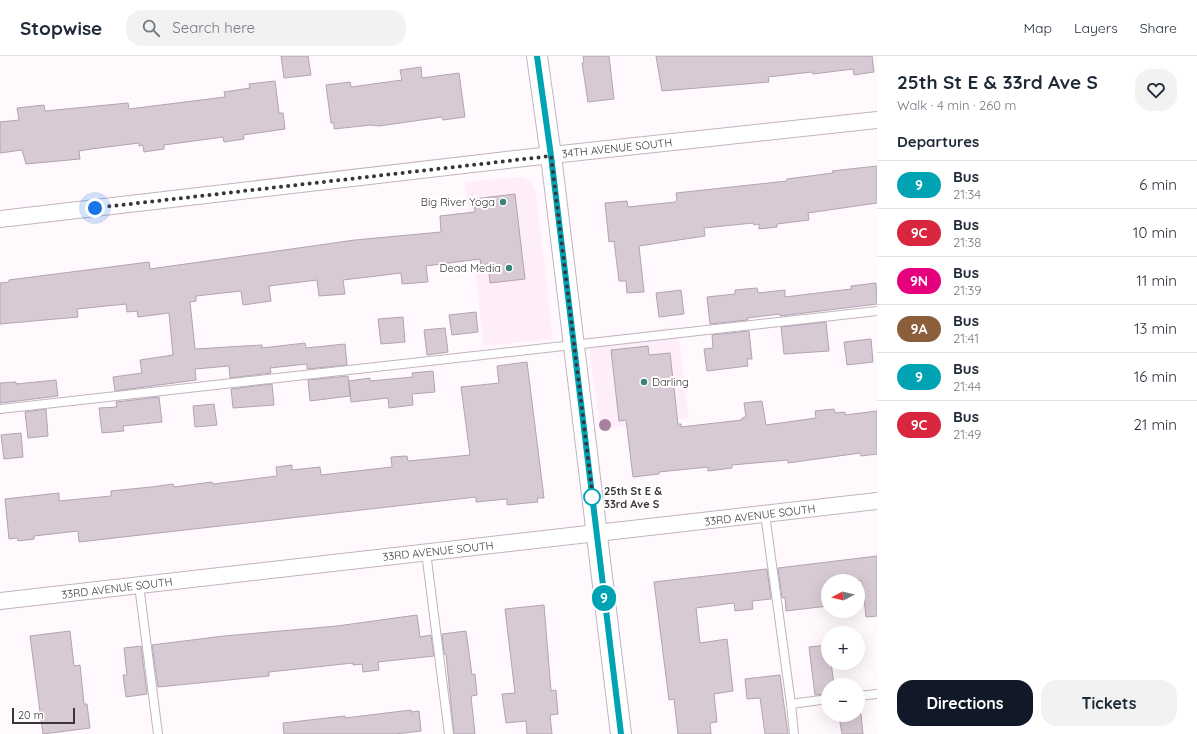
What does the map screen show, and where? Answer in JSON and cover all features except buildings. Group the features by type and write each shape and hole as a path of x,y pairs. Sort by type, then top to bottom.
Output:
{"street":[{"path":"537,56 551,156 621,734"},
{"name":"34TH AVENUE SOUTH","path":"0,220 877,120"},
{"name":"33RD AVENUE SOUTH","path":"0,601 426,552 597,535 877,501"}],"lane":[{"path":"0,409 877,311"},
{"path":"765,514 794,734"},
{"path":"426,552 449,734"},
{"path":"139,585 158,734"},
{"path":"865,695 877,694"},
{"path":"790,704 821,701"}],"shaded area":[{"path":"522,177 531,181 536,193 553,339 484,346 465,182"},
{"path":"677,327 689,418 600,429 588,338"}],"bus line":[{"name":"9","path":"537,56 554,178 621,734"}],"place":[{"name":"Big River Yoga","path":"503,202"},
{"name":"Dead Media","path":"509,268"},
{"name":"Darling","path":"644,382"},
{"name":"25th St E & 33rd Ave S","path":"592,497"}],"route":[{"path":"95,208 551,156 593,499 592,497"}]}
